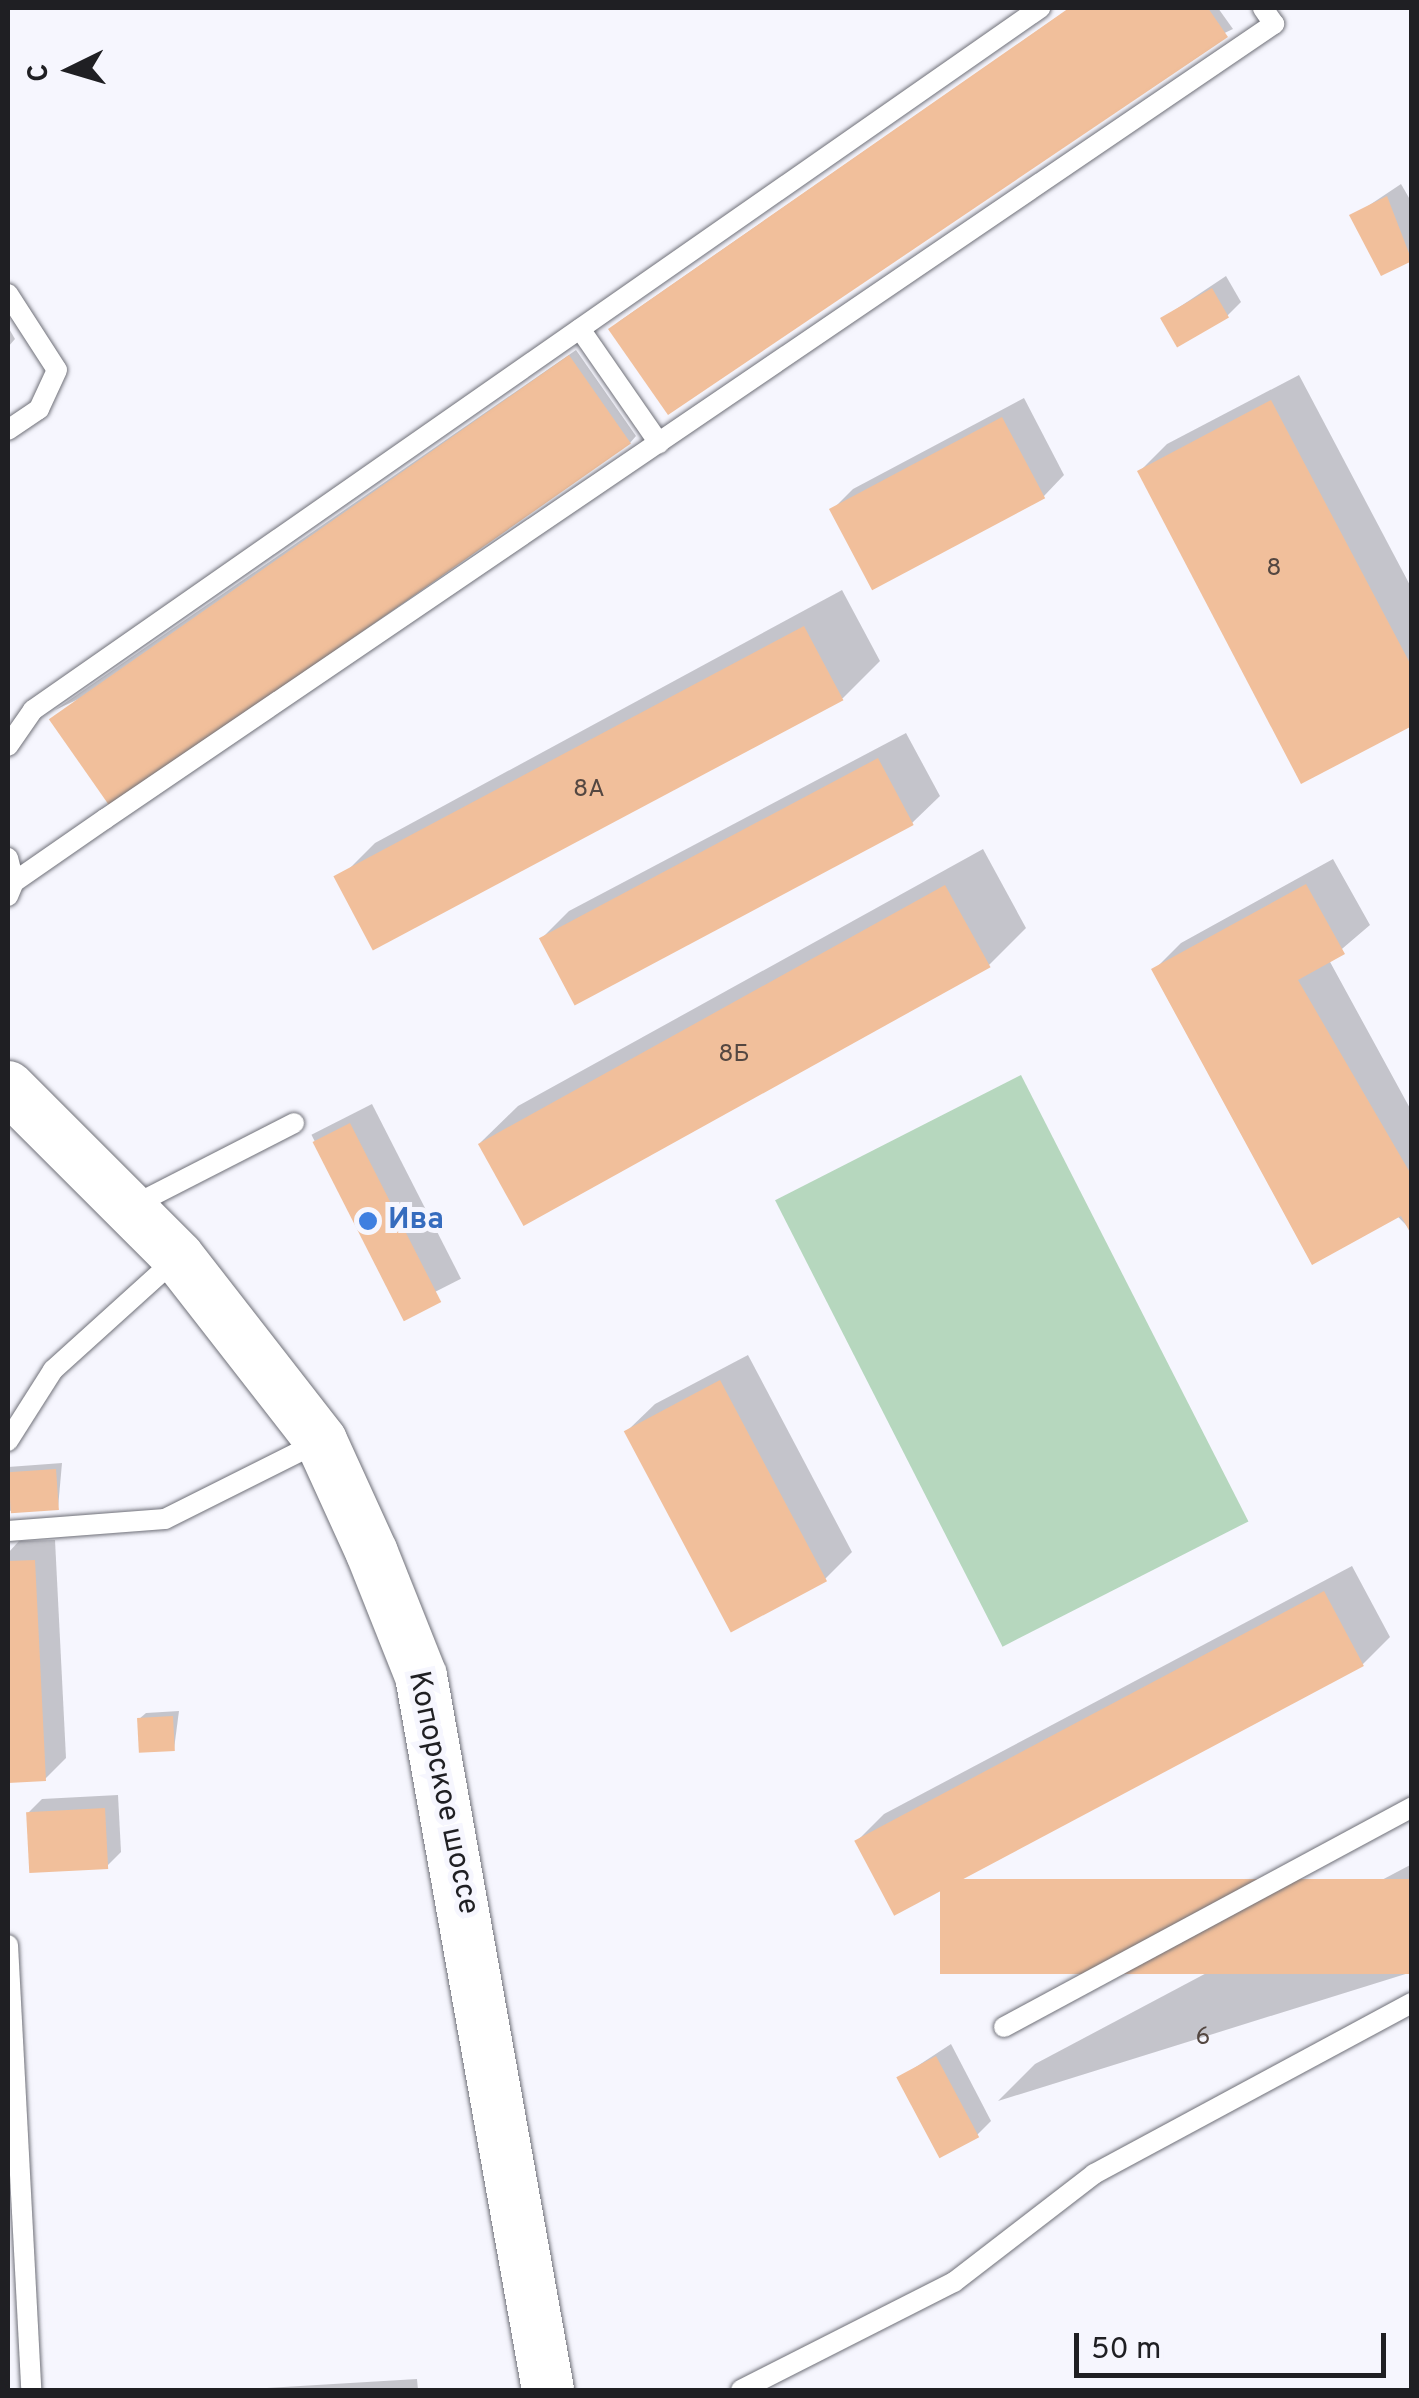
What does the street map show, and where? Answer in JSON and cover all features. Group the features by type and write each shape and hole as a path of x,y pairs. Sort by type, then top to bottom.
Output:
{"main road":[{"name":"Копорское шоссе","path":"8,1088 178,1257 320,1441 421,1676 548,2390"}],"lane":[{"path":"8,746 33,710 1040,8"},
{"path":"8,858 11,889 1274,24 1263,8"},
{"path":"8,294 57,370 39,409 8,430"},
{"path":"580,328 659,444"},
{"path":"130,1207 294,1123"},
{"path":"8,1440 53,1370 178,1257"},
{"path":"8,1531 165,1519 320,1441"},
{"path":"1004,2027 1412,1807"},
{"path":"8,1944 31,2390"},
{"path":"742,2390 954,2282 1094,2174 1412,2004"}],"green space":[{"path":"1021,1075 1248,1521 1003,1647 775,1200"}],"building":[{"path":"1069,8 1208,8 1228,37 668,415 608,329"},
{"path":"1387,196 1412,261 1381,276 1349,215"},
{"path":"1212,288 1229,317 1177,347 1160,318"},
{"path":"569,355 631,443 111,808 49,719"},
{"path":"1271,400 1412,667 1412,726 1301,784 1137,471"},
{"path":"1002,417 1045,498 872,590 829,509"},
{"path":"804,626 843,700 373,950 333,876"},
{"path":"878,758 914,825 575,1005 539,938"},
{"path":"1306,884 1345,954 1298,980 1412,1176 1412,1236 1401,1216 1312,1265 1151,969"},
{"path":"945,885 991,967 524,1226 478,1144"},
{"path":"350,1123 441,1302 404,1321 313,1142"},
{"path":"720,1380 827,1581 731,1632 624,1431"},
{"path":"56,1469 59,1510 11,1513 8,1472"},
{"path":"35,1560 46,1781 8,1783 8,1561"},
{"path":"1324,1591 1364,1666 894,1916 854,1841"},
{"path":"173,1716 175,1751 139,1753 137,1718"},
{"path":"105,1808 108,1869 29,1873 26,1812"},
{"path":"940,1879 1412,1879 1412,1974 940,1974"},
{"path":"936,2056 979,2137 939,2158 896,2077"}],"place":[{"name":"Ива","path":"368,1221"}]}
